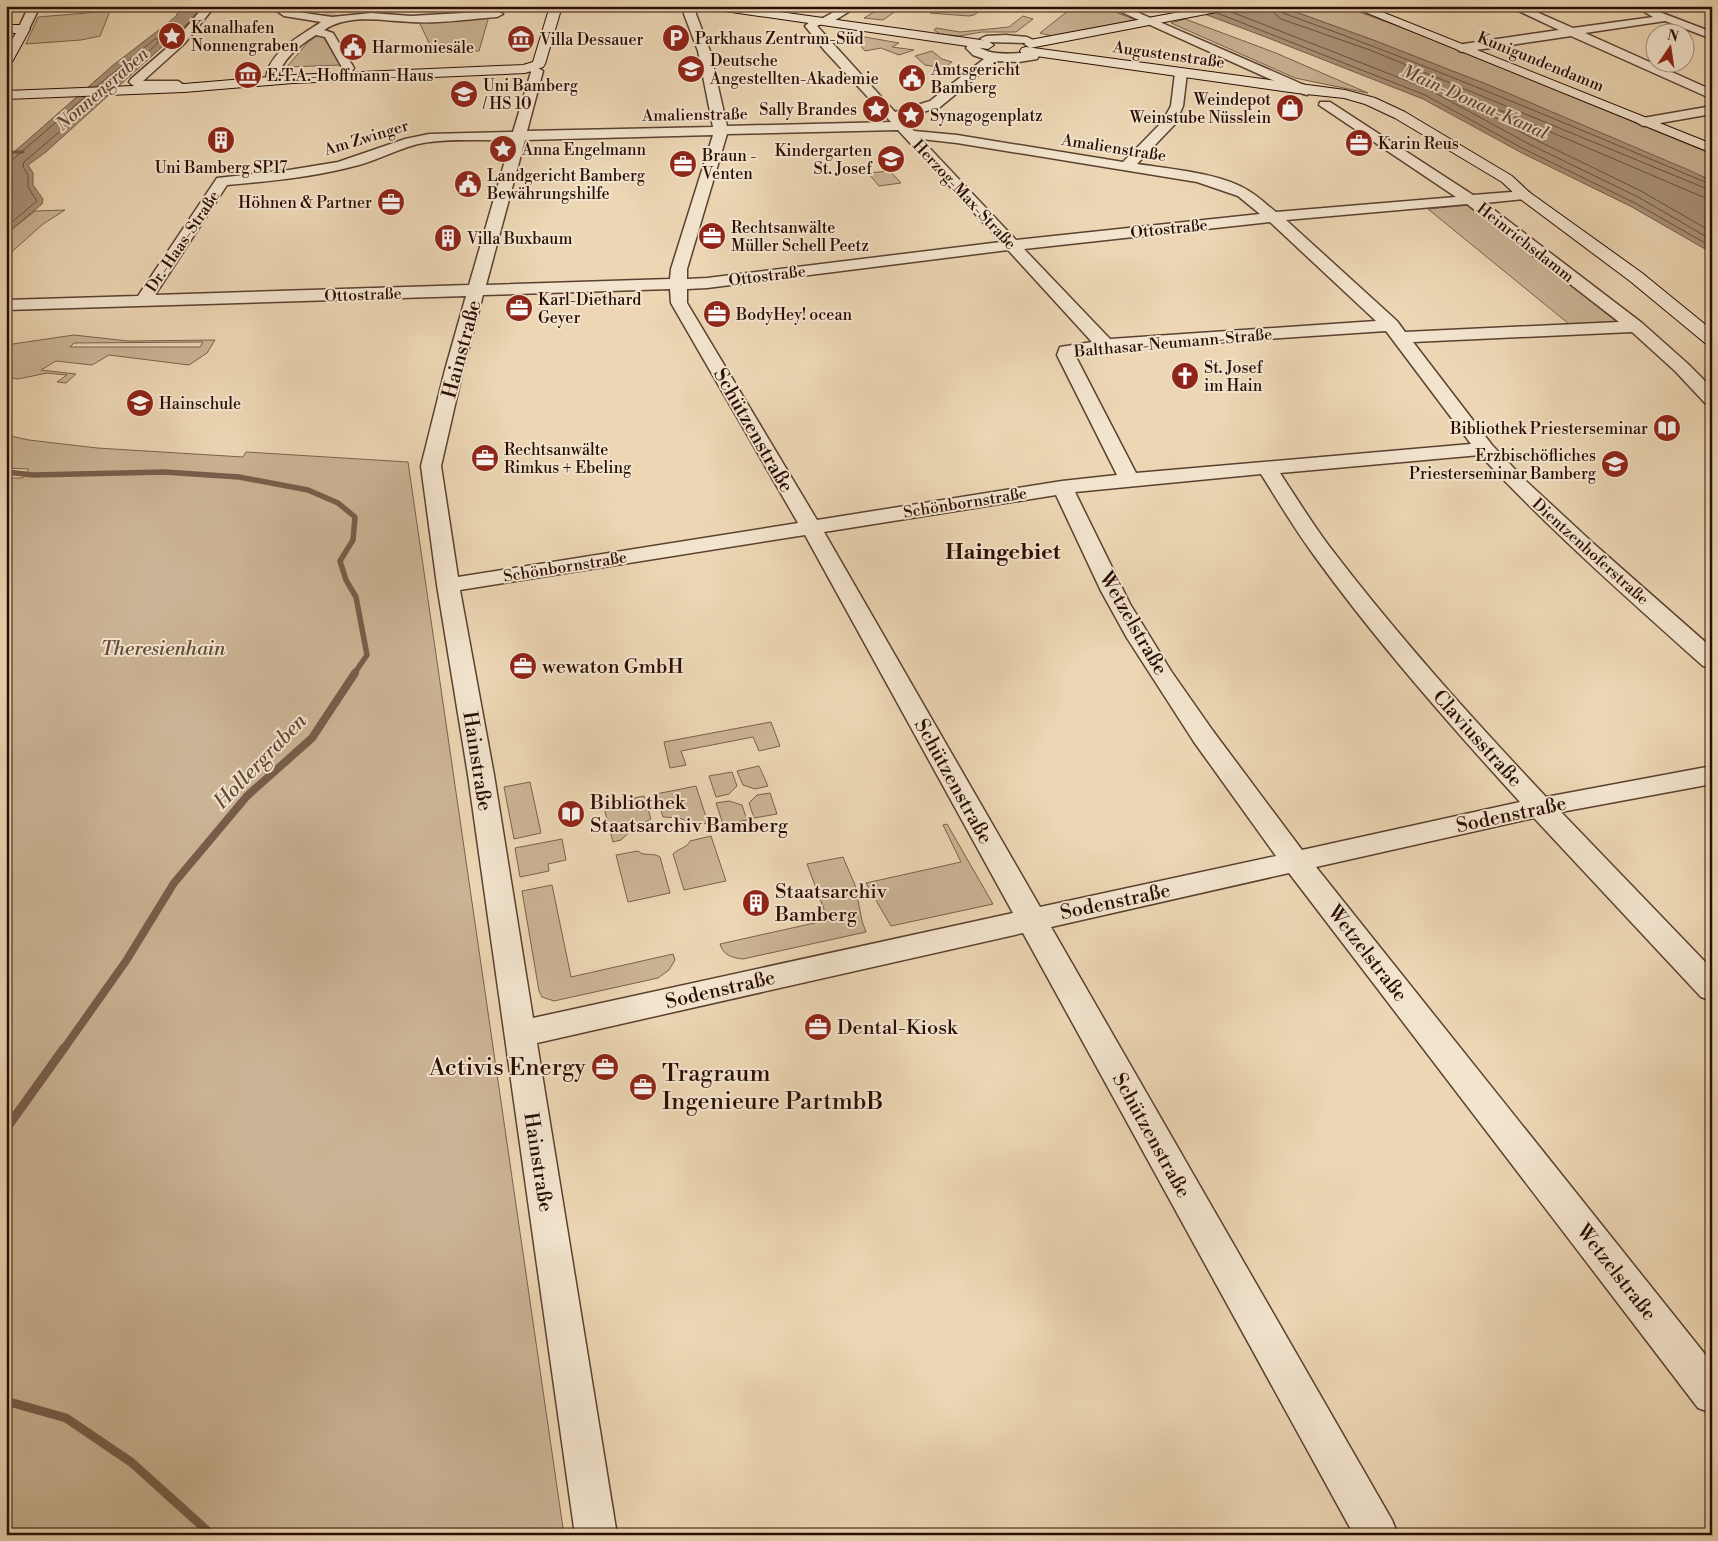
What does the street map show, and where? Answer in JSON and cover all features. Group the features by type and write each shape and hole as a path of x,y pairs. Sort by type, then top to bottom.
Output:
{"street":[{"path":"6,62 35,6"},
{"path":"204,86 145,86 135,82 180,42 210,6"},
{"path":"275,6 288,14 389,23 411,19 497,14"},
{"path":"272,76 297,44 329,18 372,6"},
{"name":"Hainstraße","path":"556,6 539,64 532,68 536,71 520,136 454,370 431,466 448,585 477,748 596,1535"},
{"name":"Schützenstraße","path":"695,6 689,9 704,51 721,131 681,262 678,285 679,303 811,527 976,818 1030,920 1377,1535"},
{"path":"711,6 821,22 987,42 1028,44 1232,6"},
{"path":"821,22 853,6"},
{"path":"1113,6 1307,90"},
{"name":"Kunigundendamm","path":"1356,6 1712,149"},
{"path":"1513,6 1712,95"},
{"path":"1636,6 1712,36"},
{"path":"329,18 329,35 350,72"},
{"path":"1463,48 1666,18"},
{"name":"Herzog-Max-Straße","path":"821,22 811,26 901,126 1014,245 1105,345"},
{"path":"6,29 22,34"},
{"path":"6,34 22,34"},
{"path":"901,126 935,104 990,61 1013,59 1028,44"},
{"name":"Augustenstraße","path":"1028,44 1181,73 1307,90 1349,100 1372,108 1432,142 1500,186 1524,195 1636,277 1712,339"},
{"path":"972,48 990,61"},
{"path":"6,95 204,86 272,76 350,72 532,68"},
{"path":"1130,164 1168,124 1177,106 1181,73"},
{"path":"1252,83 1270,79 1271,75"},
{"name":"Heinrichsdamm","path":"1325,105 1471,200 1636,327 1682,367 1712,399"},
{"path":"1643,122 1712,110"},
{"name":"Amalienstraße","path":"520,136 901,126 935,136 1130,164 1198,178 1233,188 1243,193 1273,217"},
{"name":"Am Zwinger","path":"222,181 278,175 346,164 420,139 520,136"},
{"name":"Dr.-Haas-Straße","path":"143,301 222,181"},
{"name":"Ottostraße","path":"6,305 678,285 1014,245 1273,217 1524,195"},
{"name":"Dientzenhoferstraße","path":"1273,217 1396,331 1485,449 1519,485 1586,550 1712,661"},
{"name":"Balthasar-Neumann-Straße","path":"1129,479 1066,355 1066,351 1072,348 1396,331 1636,327"},
{"name":"Schönbornstraße","path":"448,585 1129,479 1485,449"},
{"name":"Claviusstraße","path":"1267,468 1320,548 1394,642 1540,807 1712,989"},
{"name":"Wetzelstraße","path":"1062,488 1069,498 1119,604 1210,744 1297,863 1712,1394"},
{"name":"Sodenstraße","path":"520,1034 1030,920 1297,863 1540,807 1712,774"}],"green space":[{"path":"884,6 903,6 883,20 864,18"},
{"path":"940,6 984,8 969,16 930,13"},
{"path":"1074,6 1101,6 1135,20 1052,36 1040,33"},
{"path":"1279,6 1343,6 1411,31 1712,154 1712,181 1491,86"},
{"path":"110,11 100,36 81,40 26,44 38,17"},
{"path":"489,16 479,51 433,51 418,20"},
{"path":"1023,16 1033,19 1016,32 982,32 959,36 940,34 934,30 936,28 960,32 1009,27"},
{"path":"1185,19 1276,53 1368,93 1295,78 1171,23"},
{"path":"842,33 899,43 892,47 914,50 899,55 881,48 865,51 858,42 847,39"},
{"path":"318,35 323,36 340,65 287,67 307,43"},
{"path":"932,51 942,59 952,62 944,68 925,65 915,56"},
{"path":"890,171 901,183 879,186 868,173"},
{"path":"1469,205 1617,322 1569,324 1428,209"},
{"path":"65,210 43,224 6,257 6,234 35,211"},
{"path":"74,335 128,341 215,340 207,353 189,365 109,355 92,365 56,361 41,370 76,374 66,383 57,382 67,375 47,373 18,379 6,377 6,345","holes":["203,342 200,347 70,347 74,343"]},
{"name":"Theresienhain","path":"6,435 29,440 97,448 243,457 246,452 408,462 564,1535 6,1535 6,478 23,478 29,469 6,468"},
{"path":"771,722 780,746 759,751 753,737 681,751 686,765 670,768 664,742"},
{"path":"759,766 768,786 755,789 743,785 737,771"},
{"path":"732,772 737,786 729,794 716,797 709,776"},
{"path":"530,782 541,833 514,839 504,787"},
{"path":"696,786 708,823 699,825 679,818 663,817 656,794"},
{"path":"770,793 777,814 754,818 749,803 757,795"},
{"path":"644,796 651,819 636,826 621,840 613,842 603,804"},
{"path":"729,801 742,805 747,820 723,824 716,803"},
{"path":"947,824 993,904 891,926 866,883 961,862 943,825"},
{"path":"711,836 726,881 684,890 673,854 690,841"},
{"path":"562,839 566,860 548,864 549,871 520,877 515,848"},
{"path":"638,851 643,854 660,857 670,893 628,902 616,855"},
{"path":"843,857 855,885 866,932 743,959 732,957 723,951 720,944 828,920 807,864"},
{"path":"552,885 571,977 673,954 675,960 669,970 658,978 554,1001 542,997 539,991 522,891"}],"water":[{"name":"Nonnengraben","path":"181,6 201,6 197,15 46,152 28,165 33,173 33,185 43,199 42,204 6,234 6,203 13,191 10,184 13,177 6,174 6,159 112,66 176,16"},
{"name":"Main-Donau-Kanal","path":"1183,6 1279,6 1491,86 1691,171 1712,181 1712,253 1632,207 1522,153 1423,99"}],"waterway":[{"path":"7,152 23,152"},
{"name":"Hollergraben","path":"6,472 33,475 164,472 239,477 308,490 338,503 355,517 353,540 340,561 346,580 356,597 367,655 354,674"},
{"name":"Hollergraben","path":"63,1050 126,961 174,883 247,796 312,738 355,673"},
{"name":"Hollergraben","path":"6,1129 64,1048"},
{"name":"Hollergraben","path":"6,1401 66,1418 131,1462 212,1535"}],"tunnel":[{"path":"327,17 333,11"}],"place":[{"name":"Kanalhafen Nonnengraben","path":"172,36"},
{"name":"Parkhaus Zentrum-Süd","path":"676,38"},
{"name":"Villa Dessauer","path":"521,39"},
{"name":"Harmoniesäle","path":"353,47"},
{"name":"Deutsche Angestellten-Akademie","path":"691,69"},
{"name":"E.T.A.-Hoffmann-Haus","path":"248,75"},
{"name":"Amtsgericht Bamberg","path":"912,78"},
{"name":"Uni Bamberg / HS 10","path":"464,94"},
{"name":"Weindepot Weinstube Nüsslein","path":"1290,108"},
{"name":"Sally Brandes","path":"876,109"},
{"name":"Synagogenplatz","path":"911,115"},
{"name":"Uni Bamberg SP17","path":"221,140"},
{"name":"Karin Reus","path":"1359,143"},
{"name":"Anna Engelmann","path":"503,149"},
{"name":"Kindergarten St. Josef","path":"891,159"},
{"name":"Braun - Venten","path":"683,164"},
{"name":"Landgericht Bamberg Bewährungshilfe","path":"468,184"},
{"name":"Höhnen & Partner","path":"391,202"},
{"name":"Rechtsanwälte Müller Schell Peetz","path":"712,236"},
{"name":"Villa Buxbaum","path":"448,238"},
{"name":"Karl-Diethard Geyer","path":"519,308"},
{"name":"BodyHey! ocean","path":"717,314"},
{"name":"St. Josef im Hain","path":"1185,376"},
{"name":"Hainschule","path":"140,403"},
{"name":"Bibliothek Priesterseminar","path":"1667,428"},
{"name":"Rechtsanwälte Rimkus + Ebeling","path":"485,458"},
{"name":"Erzbischöfliches Priesterseminar Bamberg","path":"1615,464"},
{"name":"wewaton GmbH","path":"523,666"},
{"name":"Bibliothek Staatsarchiv Bamberg","path":"571,814"},
{"name":"Staatsarchiv Bamberg","path":"756,903"},
{"name":"Dental-Kiosk","path":"818,1027"},
{"name":"Activis Energy","path":"605,1067"},
{"name":"Tragraum Ingenieure PartmbB","path":"643,1087"}],"district":[{"name":"Haingebiet","path":"1003,551"}]}
